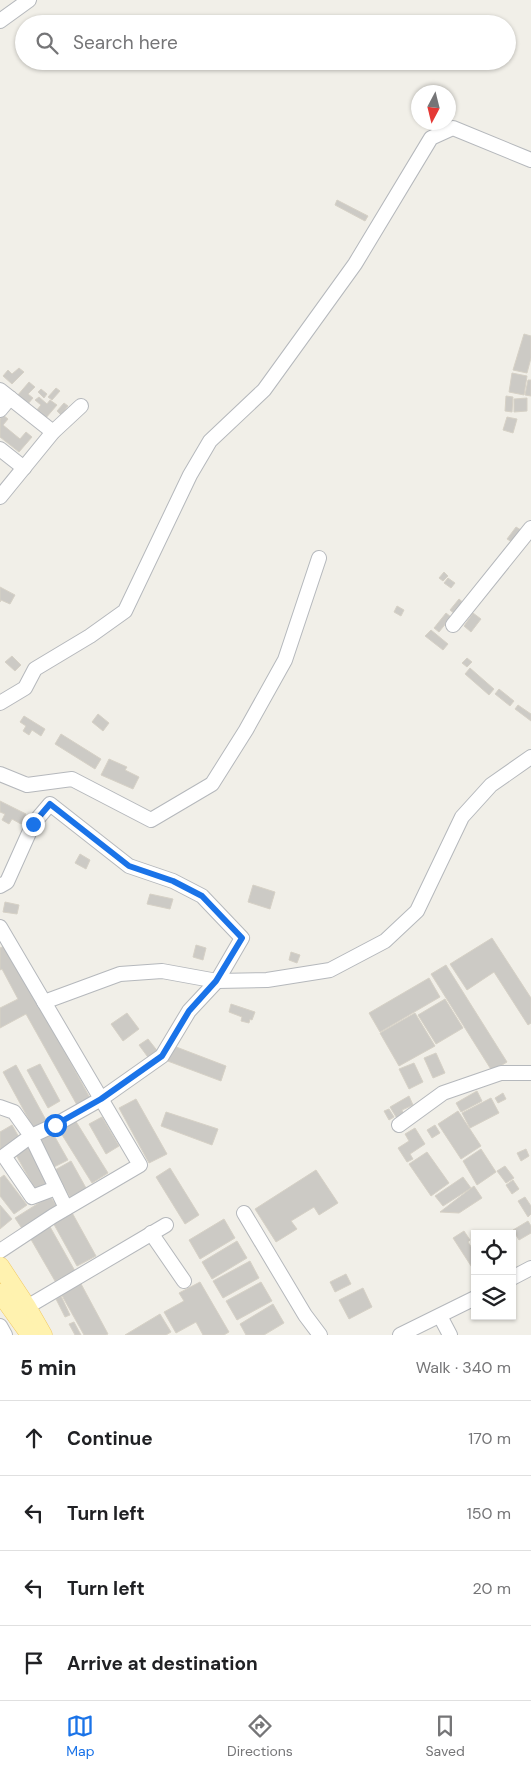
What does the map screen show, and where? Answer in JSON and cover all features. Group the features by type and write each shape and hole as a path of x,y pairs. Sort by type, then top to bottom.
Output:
{"main road":[{"path":"0,1266 27,1307 42,1335"},
{"path":"0,1293 30,1335"}],"street":[{"path":"0,22 29,0"},
{"path":"0,703 25,688 35,669 90,636 125,611 190,475 210,441 264,390 354,264 431,138 453,128 531,160"},
{"path":"0,410 5,394 53,432"},
{"path":"0,497 53,432 81,406"},
{"path":"0,449 24,468"},
{"path":"453,625 531,528"},
{"path":"0,774 27,785 72,779 151,820 212,784 246,730 285,660 319,558"},
{"path":"44,1002 120,974 162,971 216,981 267,980 330,970 385,941 417,911 462,816 491,785 531,757"},
{"path":"0,886 7,882 33,824 50,804 129,866 173,881 202,896 242,938 216,981 189,1011 162,1056 101,1099 31,1136 4,1156 32,1198 56,1188"},
{"path":"0,927 140,1165 66,1208 0,1251"},
{"path":"399,1125 443,1093 502,1073 531,1073"},
{"path":"0,1107 14,1112 31,1136 66,1208"},
{"path":"244,1213 305,1315 320,1335"},
{"path":"27,1307 166,1225"},
{"path":"151,1233 184,1281"},
{"path":"516,1276 531,1268"},
{"path":"400,1335 471,1300"},
{"path":"440,1316 450,1335"},
{"path":"0,1326 5,1335"}],"building":[{"path":"337,200 368,216 365,221 335,205"},
{"path":"524,334 531,336 531,358 527,373 513,370"},
{"path":"19,368 24,372 12,384 3,376 8,370 12,374"},
{"path":"512,373 527,376 524,395 509,392"},
{"path":"528,380 531,380 531,396 525,395"},
{"path":"29,382 35,387 28,394 33,398 27,405 17,396"},
{"path":"56,388 60,391 52,400 48,397"},
{"path":"41,389 47,394 44,398 38,392"},
{"path":"506,396 513,397 512,412 505,411"},
{"path":"39,397 47,404 50,400 57,405 45,419 36,411 41,405 35,400"},
{"path":"527,398 527,411 514,412 514,399"},
{"path":"64,403 68,406 61,415 57,411"},
{"path":"3,415 8,419 3,425 20,439 26,432 32,437 19,452 0,437 0,419"},
{"path":"507,417 517,419 513,433 503,430"},
{"path":"516,527 521,530 512,542 507,539"},
{"path":"444,572 448,576 443,581 439,578"},
{"path":"448,578 455,583 451,588 444,583"},
{"path":"0,587 15,595 10,604 1,600 0,602"},
{"path":"459,599 465,604 456,615 450,610"},
{"path":"397,606 404,610 401,616 394,612"},
{"path":"446,613 451,617 439,632 434,628"},
{"path":"473,613 481,619 471,632 464,626"},
{"path":"431,630 448,644 443,650 425,636"},
{"path":"12,656 21,665 15,671 5,662"},
{"path":"467,658 472,662 467,667 462,663"},
{"path":"470,668 494,689 489,695 465,674"},
{"path":"499,689 514,701 510,706 495,694"},
{"path":"518,705 531,714 531,721 515,709"},
{"path":"98,714 109,723 103,731 92,722"},
{"path":"24,716 45,729 41,736 32,730 29,735 23,731 26,726 20,722"},
{"path":"61,734 101,759 95,769 55,744"},
{"path":"109,759 127,767 125,770 139,777 133,789 101,775"},
{"path":"0,801 26,814 21,824 12,819 9,824 2,820 5,814 0,812"},
{"path":"80,854 90,860 86,869 75,863"},
{"path":"253,885 275,892 270,909 248,902"},
{"path":"150,894 173,899 170,909 147,904"},
{"path":"5,902 19,905 17,914 3,912"},
{"path":"492,938 531,998 531,1023 528,1025 494,972 467,990 450,964"},
{"path":"6,945 90,1098 77,1105 26,1014 0,1028 0,1008 18,999 2,969 0,970 0,948"},
{"path":"196,945 206,948 203,960 193,957"},
{"path":"291,952 300,955 297,963 289,960"},
{"path":"446,965 507,1062 492,1071 431,974"},
{"path":"429,978 440,997 380,1032 369,1013"},
{"path":"445,999 463,1028 436,1044 418,1015"},
{"path":"231,1004 255,1012 252,1020 250,1019 249,1023 241,1021 242,1017 229,1012"},
{"path":"127,1013 139,1029 123,1041 111,1024"},
{"path":"415,1013 435,1046 399,1066 380,1033"},
{"path":"148,1039 159,1053 150,1060 139,1045"},
{"path":"171,1045 226,1066 221,1081 165,1060"},
{"path":"436,1053 445,1073 433,1078 424,1058"},
{"path":"414,1063 423,1082 409,1089 399,1069"},
{"path":"40,1064 60,1101 48,1108 27,1070"},
{"path":"16,1065 47,1122 34,1129 3,1072"},
{"path":"477,1091 482,1101 461,1112 456,1103"},
{"path":"503,1093 506,1099 498,1103 495,1098"},
{"path":"409,1096 413,1105 402,1110 405,1117 398,1120 390,1107"},
{"path":"491,1098 499,1113 470,1128 462,1113"},
{"path":"136,1099 167,1154 149,1163 119,1108"},
{"path":"389,1109 394,1117 389,1120 384,1111"},
{"path":"458,1111 481,1146 461,1159 438,1124"},
{"path":"166,1112 218,1129 212,1145 161,1126"},
{"path":"102,1117 119,1146 106,1154 89,1124"},
{"path":"75,1120 108,1173 92,1183 59,1130"},
{"path":"12,1125 20,1139 0,1151 0,1132"},
{"path":"435,1125 440,1133 432,1138 427,1130"},
{"path":"415,1128 425,1144 410,1154 413,1159 407,1162 398,1148 409,1141 405,1134"},
{"path":"51,1130 68,1160 54,1167 37,1138"},
{"path":"29,1145 50,1183 36,1191 15,1153"},
{"path":"481,1149 496,1172 477,1185 463,1161"},
{"path":"526,1149 529,1156 521,1161 517,1153"},
{"path":"427,1152 449,1183 431,1196 409,1164"},
{"path":"71,1161 86,1188 70,1197 55,1170"},
{"path":"505,1166 514,1178 506,1183 497,1171"},
{"path":"170,1168 199,1215 185,1224 156,1177"},
{"path":"316,1170 338,1203 319,1215 314,1207 291,1221 297,1229 276,1242 255,1209"},
{"path":"4,1175 27,1205 14,1214 0,1196 0,1178"},
{"path":"463,1177 471,1188 443,1206 435,1196"},
{"path":"513,1180 519,1189 512,1194 506,1185"},
{"path":"474,1186 482,1198 459,1213 440,1212"},
{"path":"50,1196 58,1208 23,1230 15,1218"},
{"path":"525,1197 531,1206 531,1214 528,1217 518,1201"},
{"path":"0,1205 12,1219 0,1229"},
{"path":"70,1209 96,1256 77,1266 51,1219"},
{"path":"224,1219 235,1238 200,1259 189,1240"},
{"path":"528,1221 531,1226 531,1233 519,1240 516,1230 513,1230"},
{"path":"49,1225 75,1271 55,1281 29,1236"},
{"path":"464,1231 470,1240 468,1242 471,1247 471,1266 453,1238"},
{"path":"237,1241 247,1258 212,1279 202,1262"},
{"path":"250,1261 259,1278 223,1298 213,1281"},
{"path":"346,1274 351,1284 335,1292 330,1282"},
{"path":"80,1282 108,1334 84,1335 60,1292"},
{"path":"200,1282 229,1332 224,1335 203,1335 196,1322 176,1333 164,1312 184,1301 179,1293"},
{"path":"261,1282 272,1301 237,1320 226,1301"},
{"path":"363,1288 372,1307 349,1319 339,1300"},
{"path":"61,1296 70,1315 65,1317 56,1299"},
{"path":"273,1304 284,1323 264,1335 246,1335 240,1324"},
{"path":"160,1314 171,1332 166,1335 125,1335"},
{"path":"74,1322 81,1335 75,1335 69,1324"}],"route":[{"path":"33,824 50,804 129,866 173,881 202,896 242,938 216,981 189,1011 162,1056 101,1099 55,1125"}]}
